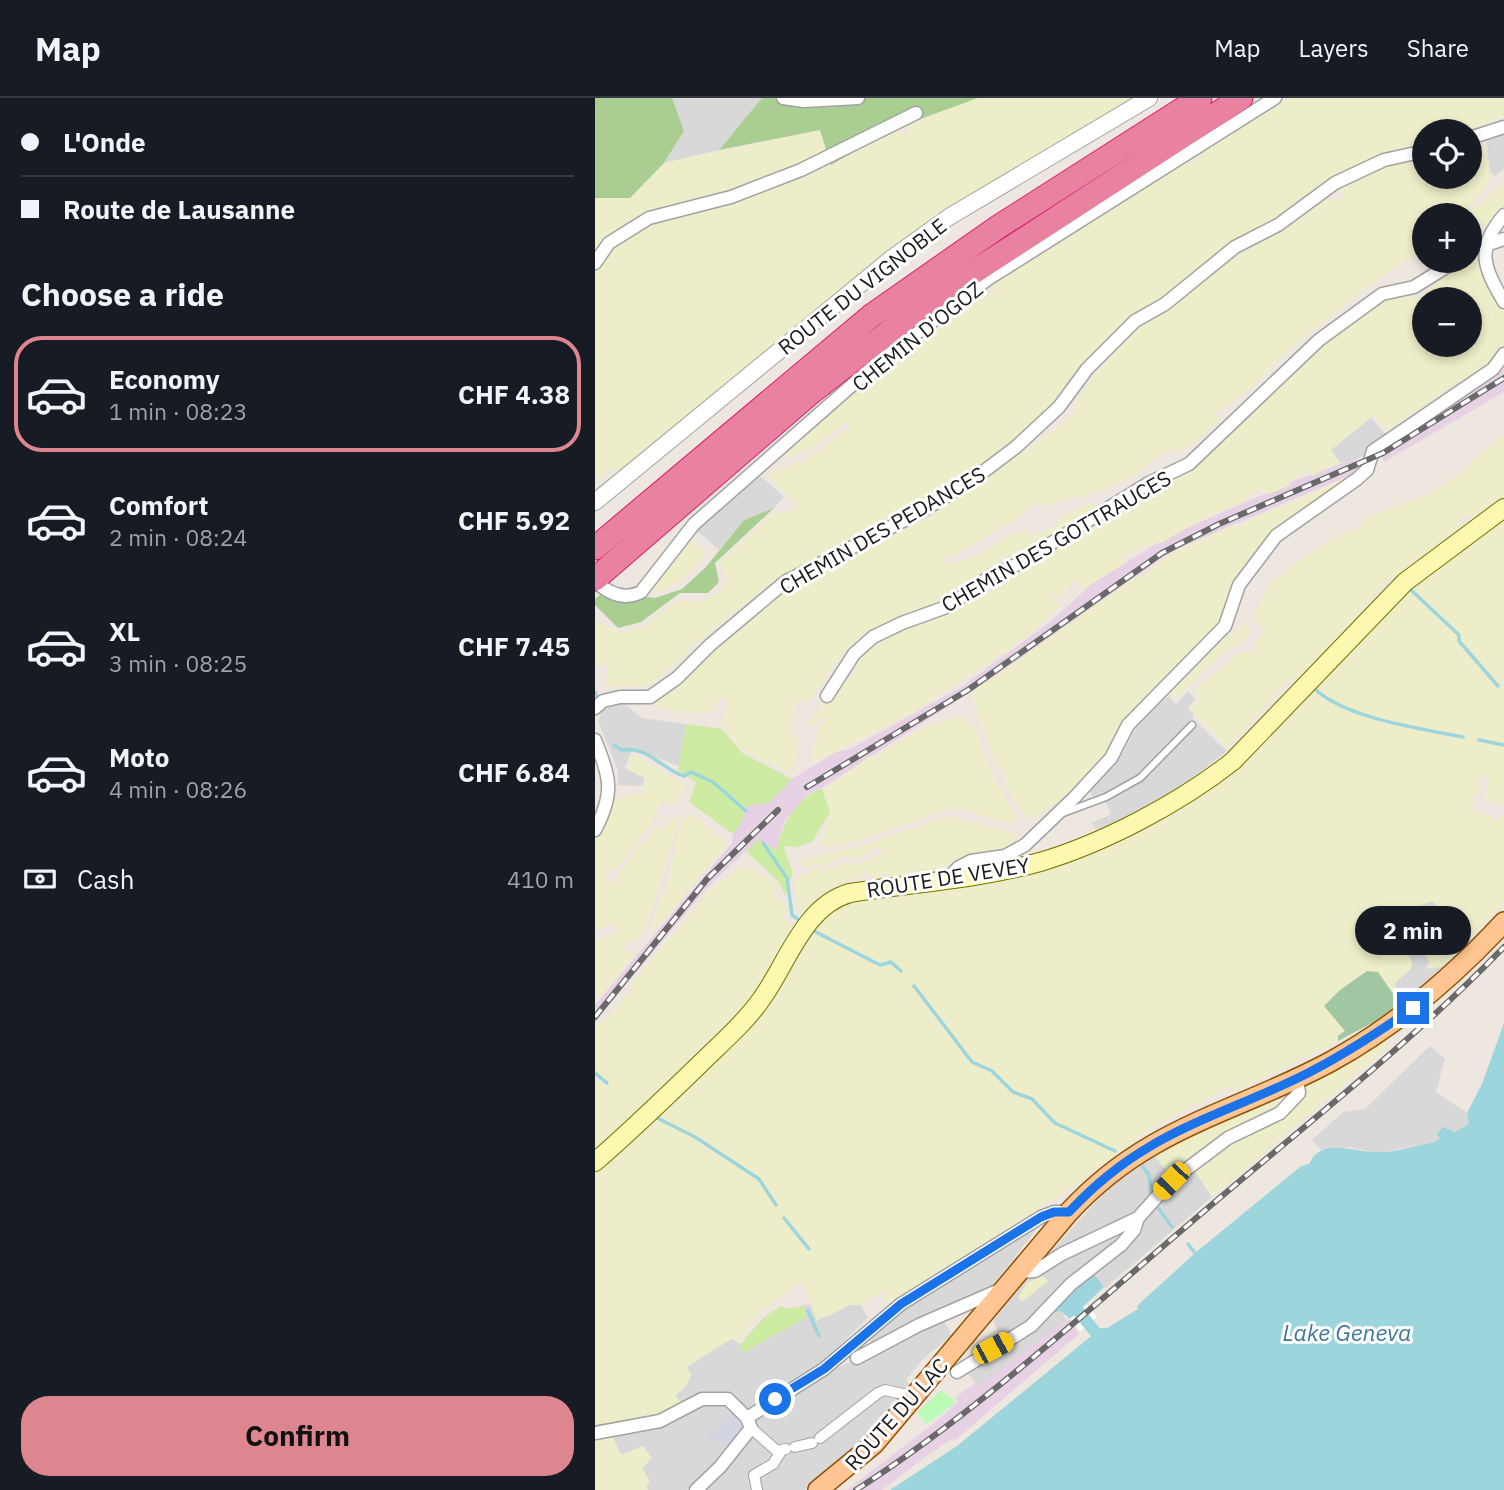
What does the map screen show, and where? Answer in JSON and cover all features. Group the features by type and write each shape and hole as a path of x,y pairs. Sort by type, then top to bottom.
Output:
{"highway":[{"path":"599,545 832,346 924,277 998,226 1200,98"},
{"path":"595,580 869,346 978,267 1241,98"}],"main road":[{"name":"ROUTE DE VEVEY","path":"595,1162 634,1128 748,1016 770,987 808,923 824,906 850,893 1042,861 1146,817 1214,776 1248,746 1405,582 1504,508"},
{"name":"ROUTE DU LAC","path":"818,1490 874,1444 1069,1212 1103,1177 1140,1150 1182,1127 1297,1078 1354,1048 1413,1008 1504,922"}],"street":[{"path":"783,98 804,102 858,98"},
{"name":"ROUTE DU VIGNOBLE","path":"595,502 901,251 971,203 1149,98"},
{"name":"CHEMIN D'OGOZ","path":"595,580 617,595 633,596 641,592 694,524 876,364 988,279 1275,98"},
{"path":"595,263 609,243 649,218 731,197 801,170 916,113"},
{"path":"1482,134 1504,127"},
{"name":"CHEMIN DES PEDANCES","path":"599,704 620,697 650,697 677,678 710,645 785,582 924,510 975,478 1016,447 1059,407 1087,369 1135,321 1165,304 1235,247 1278,225 1335,183 1384,160 1412,154"},
{"path":"1504,215 1495,225 1483,260 1488,276 1504,302"},
{"path":"1482,250 1504,239"},
{"name":"CHEMIN DES GOTTRAUCES","path":"827,696 854,654 873,637 902,623 950,606 992,575 1016,565 1149,483 1189,464 1319,340 1382,294 1414,287 1437,273"},
{"path":"948,878 959,867 971,861 1005,856 1025,845 1111,758 1128,725 1225,626 1239,585 1276,536 1338,495 1367,470 1373,451 1493,369 1504,354"},
{"path":"595,740 610,778 607,803 595,830"},
{"path":"957,1372 1033,1324 1071,1284 1124,1243 1138,1218 1156,1197 1229,1138 1289,1106 1299,1093 1297,1078"},
{"path":"696,1490 720,1468 749,1423 824,1369 877,1322 927,1286 1041,1217 1054,1212 1069,1212"},
{"path":"1018,1272 1035,1271 1062,1254 1138,1218"},
{"path":"857,1358 919,1325 1005,1288"},
{"path":"757,1490 754,1475 771,1466 791,1448 816,1441 878,1393 888,1390 903,1394"},
{"path":"595,1433 660,1421 697,1401 728,1399 749,1423 791,1448"}],"lane":[{"path":"1055,816 1106,797 1140,778 1192,725"}],"shaded area":[{"path":"672,98 762,98 719,150 664,163 684,131"},
{"path":"1504,129 1504,169 1495,176 1490,172 1486,135"},
{"path":"1504,369 1504,392 1384,462 1379,449"},
{"path":"1371,418 1386,434 1369,452 1355,460 1341,463 1331,450"},
{"path":"1354,459 1360,471 1172,551 1003,671 822,788 808,794 784,822 776,850 758,840 733,863 704,891 595,1022 595,1005 732,843 733,834 743,819 746,806 769,803 792,779 836,752 850,749 960,688 1050,622 1093,583 1171,535 1296,480"},
{"path":"758,474 784,497 774,508 744,520 719,550 697,531"},
{"path":"1188,691 1195,699 1188,708 1194,716 1192,718 1227,751 1183,785 1118,821 1096,830 1092,823 1111,814 1104,799 1091,795 1090,789 1124,751 1141,719 1169,696 1176,704"},
{"path":"621,701 642,718 686,724 679,766 633,749 624,768 644,778 643,786 618,785 618,771 598,721 602,710"},
{"path":"1432,900 1446,918 1453,943 1428,969 1443,966 1402,1007 1392,992 1396,988 1393,984 1410,969 1383,921"},
{"path":"1430,1046 1445,1059 1436,1092 1467,1113 1470,1124 1435,1142 1376,1153 1349,1147 1321,1150 1312,1140 1343,1112 1365,1109"},
{"path":"1155,1156 1170,1175 1193,1168 1212,1197 1105,1288 1092,1273 1053,1313 1060,1310 1067,1320 978,1387 964,1368 1000,1338 992,1317 1110,1186"},
{"path":"1038,1227 990,1289 874,1345 867,1337 905,1307"},
{"path":"811,1304 818,1320 849,1305 861,1305 868,1318 831,1354 832,1357 754,1410 743,1411 733,1399 700,1398 694,1394 682,1404 675,1396 686,1386 691,1375 687,1367 710,1351 731,1339 741,1344 763,1318 781,1306 786,1309"},
{"path":"942,1318 952,1335 923,1359 906,1380 912,1386 860,1446 826,1475 804,1490 706,1490 759,1431 753,1419 816,1378"},
{"path":"1070,1319 1079,1334 954,1441 952,1439 935,1450 882,1490 847,1490 938,1420 958,1402 956,1397 975,1383 978,1387 1050,1331"},
{"path":"709,1401 724,1403 732,1408 728,1420 707,1435 716,1444 720,1441 729,1449 687,1490 648,1490 646,1486 650,1482 642,1468 651,1458 643,1446 621,1456 611,1433"},
{"path":"732,1408 744,1425 729,1449 720,1441 716,1445 707,1435 728,1420"}],"green space":[{"path":"595,98 672,98 684,131 664,163 630,198 595,198"},
{"path":"762,98 978,98 893,129 831,165 820,130 719,150"},
{"path":"978,98 1136,98 942,214 616,473 612,467 595,483 595,198 630,198 664,163 821,130 831,165 893,128 908,136 910,124"},
{"path":"1288,98 1504,98 1504,117 1482,125 1482,119 1412,119 1412,145 1375,155 1305,200 1302,196 1296,200 1297,205 1226,247 1183,285 1129,322 1065,397 1056,398 1048,407 1047,415 1019,440 968,476 905,513 896,513 869,527 869,531 772,582 687,650 690,651 648,687 606,687 607,663 595,666 595,620 620,633 642,627 679,600 703,601 720,592 728,580 719,564 771,515 798,508 769,477 772,473 795,462 800,464 851,426 846,422 817,445 785,459 780,453 976,297 994,294 996,288 989,289 985,285 1182,162 1190,164 1202,154 1200,151 1271,105 1274,109"},
{"path":"1484,144 1490,181 1479,195 1471,203 1412,203 1412,256 1364,289 1284,354 1256,384 1215,414 1220,421 1189,446 1176,453 1171,447 1130,478 1105,490 1041,506 1037,502 1005,527 1004,525 970,547 943,559 945,563 960,562 971,555 974,559 1004,538 1025,529 1031,537 1060,524 1058,519 1084,505 1095,504 1100,510 1024,553 1021,549 993,564 950,599 915,610 864,633 835,662 809,702 800,699 796,703 791,719 791,735 799,740 791,773 743,751 726,731 727,725 720,724 729,704 726,698 716,701 717,704 711,712 682,713 648,704 667,691 780,591 936,513 1057,428 1073,414 1076,402 1097,372 1142,324 1234,258 1277,234 1327,198 1335,202 1344,197 1340,187 1412,158 1412,189 1482,189"},
{"path":"1504,180 1504,213 1491,228 1484,224 1482,226 1482,203"},
{"path":"1482,265 1504,292 1504,353 1442,392 1401,422 1394,417 1398,424 1389,432 1373,415 1330,450 1340,463 1312,476 1308,469 1289,481 1291,485 1266,495 1258,488 1241,504 1209,515 1161,543 1156,542 1122,557 1125,563 1083,589 1076,579 1059,598 1055,592 1051,593 1060,605 1023,641 1017,637 1011,649 912,712 813,762 813,745 816,739 820,739 817,735 818,728 826,716 821,716 813,727 809,724 811,715 819,711 838,681 847,681 854,672 854,661 874,641 936,618 982,589 987,595 1014,572 1083,535 1159,481 1199,461 1304,361 1388,296 1402,291 1412,298 1412,357 1482,357 1482,287 1433,287 1449,273 1482,273"},
{"path":"1504,433 1504,500 1473,521 1468,514 1460,520 1461,527 1398,579 1386,579 1382,584 1384,586 1297,683 1291,678 1228,748 1191,710 1200,698 1194,691 1235,656 1242,652 1250,653 1255,649 1253,645 1266,630 1253,619 1267,587 1296,562 1339,535 1362,527 1360,523 1375,514 1430,493 1458,475"},
{"path":"1348,477 1350,479 1282,525 1220,624 1113,751 1066,800 1047,808 1034,818 1026,818 1004,783 1007,780 992,754 971,693 1138,575 1141,578 1172,553 1236,523 1239,528 1256,517"},
{"path":"774,508 715,563 719,582 708,593 680,593 641,622 618,628 595,605 595,599 603,592 655,598 682,589 706,567 744,520"},
{"path":"1504,518 1504,804 1485,800 1489,777 1484,774 1479,779 1478,794 1472,797 1474,811 1491,815 1493,821 1504,816 1504,902 1443,966 1428,969 1427,965 1430,963 1425,953 1446,950 1453,943 1440,923 1446,918 1438,907 1432,901 1384,920 1412,961 1411,969 1394,984 1396,988 1392,992 1378,973 1367,971 1340,990 1324,1006 1345,1031 1338,1036 1338,1041 1235,1091 1229,1087 1154,1126 1070,1189 890,1302 882,1292 862,1305 849,1305 829,1316 826,1314 817,1321 802,1281 757,1315 737,1342 731,1339 687,1367 691,1375 686,1386 675,1396 682,1404 662,1413 607,1424 621,1455 643,1446 652,1458 642,1468 650,1482 646,1486 648,1490 595,1490 595,1173 761,1018 818,925 841,905 851,901 1047,869 1169,813 1245,762 1408,591"},
{"path":"689,538 707,554 682,581 667,586 660,593 651,589"},
{"path":"1244,624 1251,630 1239,646 1231,648 1207,667 1178,697 1171,693 1221,641"},
{"path":"956,717 964,718 976,729 992,774 1018,821 1009,824 957,808 947,809 862,840 836,846 820,845 831,812 825,789 871,755 875,760 888,748 930,725"},
{"path":"686,724 722,729 742,753 792,779 769,803 746,806 743,819 733,834 689,802 696,782 678,770"},
{"path":"633,754 686,786 673,806 662,801 643,835 619,866 611,868 605,876 613,884 641,842 644,844 655,827 664,830 675,814 680,817 646,928 635,941 624,943 625,954 630,951 636,953 595,1002 595,941 619,931 610,925 595,931 595,826 611,797 620,800 624,796 643,794 646,778 627,769"},
{"path":"822,788 830,812 812,842 798,847 783,846 793,873 785,896 779,882 746,851 758,840 776,850 791,813 804,799"},
{"path":"694,815 727,844 650,935 657,907 667,889 671,863 678,848 674,844 684,816"},
{"path":"947,816 1011,832 1017,839 1001,851 966,858 918,876 889,880 886,874 872,879 867,870 859,875 861,878 849,880 815,898 820,902 808,916 797,908 795,879 816,868 825,870 844,863 862,863 883,853 877,846 860,859 842,856 825,867 818,864 808,867 800,865 804,859 868,844"},
{"path":"741,866 750,866 778,884 773,893 785,903 784,919 797,928 750,1006 595,1153 595,1081 601,1080 606,1085 609,1083 595,1071 595,1026 605,1021 633,988 630,985 712,888"},
{"path":"1367,971 1378,972 1402,1007 1338,1041 1338,1036 1345,1031 1324,1006 1340,990"},
{"path":"1387,1042 1390,1045 1212,1197 1193,1168 1170,1175 1155,1156 1193,1134 1285,1097"},
{"path":"1042,1276 1048,1281 1022,1302 1018,1297 1027,1283"},
{"path":"781,1306 786,1309 803,1306 807,1317 743,1353 740,1346 749,1334"},
{"path":"941,1390 956,1402 927,1424 917,1413"}],"water":[{"name":"Lake Geneva","path":"1504,1023 1504,1490 890,1490 957,1446 1101,1328 1107,1328 1138,1309 1137,1306 1195,1253 1300,1167 1310,1163 1322,1150 1398,1150 1435,1142 1440,1138 1437,1134 1443,1127 1455,1132 1469,1124 1467,1113 1482,1084"},
{"path":"1092,1272 1104,1287 1070,1319 1060,1311 1053,1313 1051,1310"}],"pier":[{"path":"1087,1305 1097,1317 1080,1331 1070,1319"}],"waterway":[{"path":"1410,589 1459,635 1459,641 1498,686"},
{"path":"1315,689 1328,699 1364,715 1463,737"},
{"path":"1479,740 1504,745"},
{"path":"614,745 622,750 640,751 684,776 691,772 713,782 746,811"},
{"path":"763,843 787,878 792,915 802,922"},
{"path":"812,930 880,965 891,962 901,971"},
{"path":"914,986 972,1062 992,1071 1013,1092 1032,1099 1055,1123 1115,1151"},
{"path":"595,1073 607,1083"},
{"path":"655,1117 695,1137 759,1179 776,1205"},
{"path":"1143,1167 1149,1175 1152,1194"},
{"path":"1156,1205 1172,1227"},
{"path":"784,1218 809,1249"},
{"path":"1188,1244 1195,1253"},
{"path":"808,1311 819,1336"},
{"path":"1079,1312 1096,1333"}],"railway":[{"path":"807,787 968,690 1162,553 1219,524 1383,453 1504,378"},
{"path":"595,1017 707,879 778,810"},
{"path":"856,1490 947,1426 1033,1357 1432,1017 1504,947"}],"route":[{"path":"775,1399 824,1369 877,1322 927,1286 1041,1217 1054,1212 1069,1212 1103,1177 1142,1149 1182,1127 1330,1062 1413,1008"}]}
